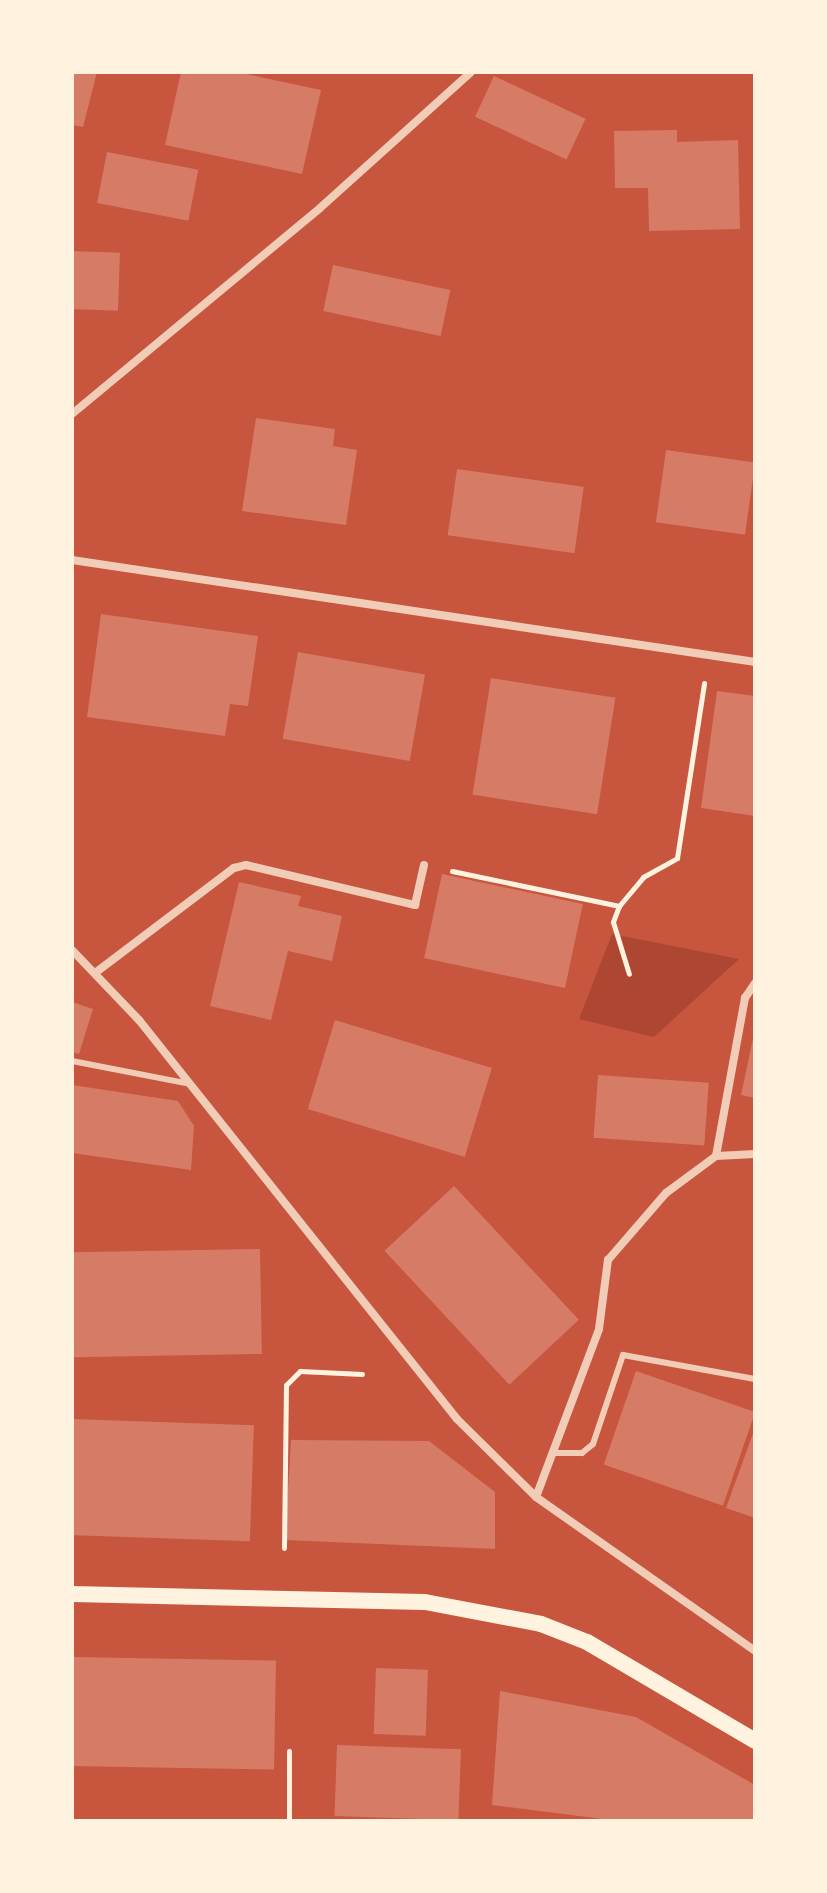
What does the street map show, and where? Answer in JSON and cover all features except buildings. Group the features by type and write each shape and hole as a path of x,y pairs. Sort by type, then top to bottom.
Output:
{"main road":[{"path":"72,1594 425,1602 541,1624 620,1660 755,1741"}],"street":[{"path":"72,414 320,208 471,72"},
{"path":"72,560 755,662"},
{"path":"95,973 234,868 246,865 415,905 424,865"},
{"path":"72,950 190,1084 405,1358 536,1497 755,1651"},
{"path":"716,1156 745,998 755,983"},
{"path":"536,1497 599,1329 608,1260 666,1193 716,1156 755,1154"}],"lane":[{"path":"72,1061 190,1084"},
{"path":"552,1453 582,1453 593,1444 623,1355 755,1379"}],"path":[{"path":"629,974 613,922 619,906 643,877 677,858 704,683"},
{"path":"424,865 619,906"},
{"path":"284,1548 286,1385 300,1371 362,1374"},
{"path":"289,1751 289,1821"}],"shaded area":[{"path":"612,934 739,959 654,1037 579,1019"}]}
